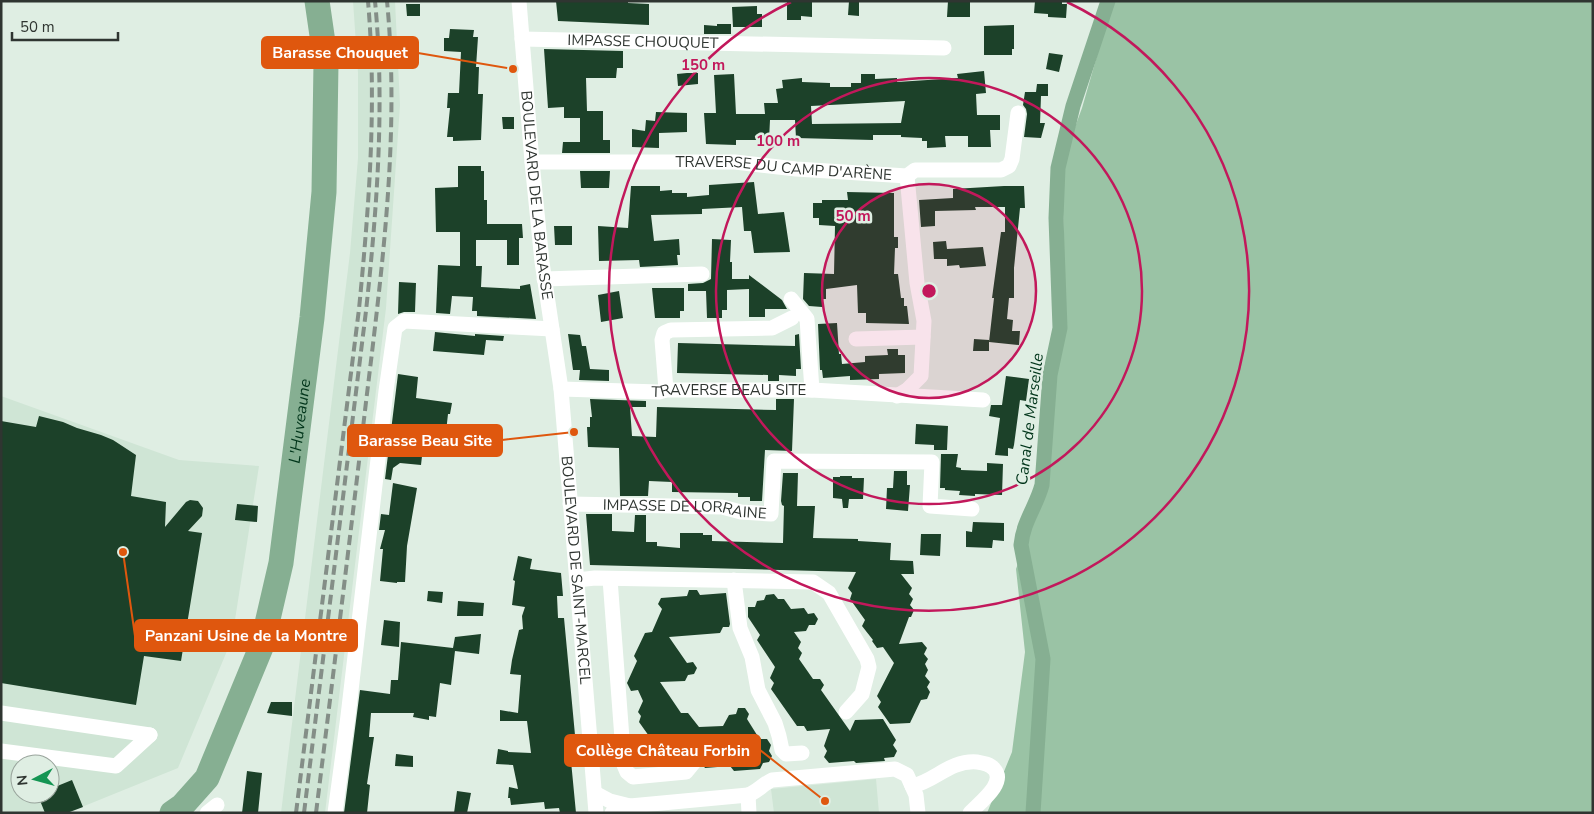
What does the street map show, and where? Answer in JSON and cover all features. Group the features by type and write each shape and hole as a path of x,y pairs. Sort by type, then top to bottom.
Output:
{"street":[{"name":"BOULEVARD DE LA BARASSE","path":"520,1 532,162 544,279 552,329"},
{"name":"IMPASSE CHOUQUET","path":"522,39 944,48"},
{"name":"TRAVERSE DU CAMP D'ARÈNE","path":"532,162 735,162 796,169 907,176 915,170 993,171 1009,166 1012,159 1018,113"},
{"path":"897,396 907,390 921,376 924,321 917,283 907,176"},
{"path":"544,279 702,274"},
{"path":"791,299 807,318 812,390"},
{"path":"666,390 662,340 664,333 671,330 772,328 792,318"},
{"path":"335,813 395,328 404,321 552,329"},
{"name":"BOULEVARD DE SAINT-MARCEL","path":"552,329 561,389 596,813"},
{"path":"856,340 923,337"},
{"name":"TRAVERSE BEAU SITE","path":"561,389 660,392 666,390 812,390 983,400"},
{"name":"IMPASSE DE LORRAINE","path":"570,504 722,507 741,512 771,514 774,461 932,462 930,506 972,509"},
{"path":"610,579 624,765 627,772 633,777 686,772 695,761"},
{"path":"577,580 812,582 829,592 867,659 869,668 862,694 846,712"},
{"path":"734,580 740,628 752,657 758,690 774,723 782,750 786,754 802,752"},
{"path":"1,713 150,735 116,766 1,751"},
{"path":"912,786 921,784 950,767 959,764 972,762 986,763 995,770 998,778 996,786 970,813"},
{"path":"595,793 610,801 630,806 654,808 748,795 772,780 895,769 907,776 916,795 918,813"},
{"path":"748,795 749,813"},
{"path":"612,813 630,806"}],"shaded area":[{"path":"353,1 395,1 400,105 386,308 325,813 281,813 350,253 358,158 358,73"},
{"path":"1,396 179,460 259,466 232,639 178,768 67,813 1,813"},
{"path":"876,779 879,813 774,813 771,789"}],"green space":[{"path":"1115,1 1593,1 1593,813 987,813 1012,752 1025,652 1016,569 1031,527 1044,478 1039,432 1065,309 1062,162 1082,108"}],"building":[{"path":"556,1 628,1 628,3 649,4 649,25 558,21"},
{"path":"787,1 812,2 812,17 801,16 801,20 787,20"},
{"path":"849,1 859,1 859,16 848,15"},
{"path":"948,1 970,1 970,17 947,17"},
{"path":"1035,1 1062,1 1062,4 1067,4 1066,18 1048,17 1048,14 1034,13"},
{"path":"406,4 420,4 420,16 407,16"},
{"path":"757,6 757,14 762,14 762,27 733,27 732,7"},
{"path":"717,24 731,24 731,34 704,34 704,25 717,26"},
{"path":"1014,25 1014,49 1012,49 1012,55 984,55 984,26"},
{"path":"450,29 474,30 473,37 478,37 476,67 479,67 478,94 483,94 481,140 453,141 453,137 447,137 450,108 447,108 448,93 459,93 461,52 444,51 444,38 449,38"},
{"path":"544,49 623,51 623,68 617,68 616,78 586,78 587,111 603,111 603,140 610,140 610,153 562,153 563,142 580,142 580,118 564,118 564,107 548,108"},
{"path":"1049,53 1063,55 1059,72 1046,69"},
{"path":"984,71 986,93 976,94 977,115 1000,115 1000,130 990,130 991,147 968,147 968,136 945,136 946,147 927,148 927,141 922,141 922,138 901,137 901,135 873,135 873,140 796,138 795,120 770,120 769,140 736,140 736,145 706,144 704,113 716,113 714,75 734,74 736,114 765,114 764,103 778,103 776,89 783,88 782,80 802,78 802,82 830,83 830,87 851,87 851,83 861,83 861,74 875,74 875,79 897,78 897,82 958,78 957,74","holes":["905,101 901,123 812,124 811,106"]},
{"path":"698,73 698,84 678,86 677,74"},
{"path":"1037,84 1048,84 1048,96 1041,96 1040,123 1045,123 1041,138 1024,137 1027,114 1023,105 1025,92 1036,92"},
{"path":"656,112 687,113 687,132 659,133 659,148 632,147 632,129 645,131 646,120 655,121"},
{"path":"502,117 514,117 514,129 503,129"},
{"path":"458,166 481,166 481,171 484,171 484,200 487,200 487,224 522,224 523,238 519,238 519,265 507,265 507,240 476,240 476,266 482,266 481,287 520,289 520,286 530,284 536,319 477,316 477,311 472,311 473,297 452,296 450,314 436,313 438,265 460,266 460,232 436,232 435,188 458,187"},
{"path":"580,171 610,171 609,188 581,188"},
{"path":"754,182 758,214 784,212 790,252 754,253 751,231 744,231 742,207 702,209 702,214 651,215 654,241 679,239 680,255 677,255 678,265 640,267 639,260 599,261 598,226 628,228 631,186 660,186 660,191 672,190 672,193 687,193 687,197 709,195 709,185"},
{"path":"1024,186 1025,208 1020,208 1014,268 1014,298 1009,298 1007,319 1013,320 1012,331 1020,331 1019,345 989,342 994,298 992,298 1001,232 1005,232 1005,207 975,207 976,210 935,211 935,226 921,227 919,200 953,198 953,189"},
{"path":"847,192 894,193 894,237 898,237 898,248 895,248 894,274 898,274 901,298 904,298 904,306 907,306 909,324 866,323 866,313 858,313 857,285 826,289 826,299 823,299 822,307 809,306 803,299 804,273 834,274 835,226 819,225 819,218 813,218 813,203 822,203 822,200 848,200"},
{"path":"554,226 572,226 572,245 555,245"},
{"path":"712,239 731,240 730,262 732,262 732,279 749,279 749,275 782,300 787,309 765,309 765,317 749,317 749,289 727,290 727,310 722,310 722,318 707,318 706,291 688,291 688,284 703,283 711,279"},
{"path":"946,241 947,249 983,247 986,266 960,268 959,265 947,266 947,259 934,259 933,242"},
{"path":"399,282 416,283 415,312 398,314"},
{"path":"652,288 684,288 684,311 680,311 680,318 655,318"},
{"path":"619,291 623,318 601,322 598,295"},
{"path":"837,323 839,354 841,354 842,364 865,362 865,356 888,355 887,349 898,349 898,355 905,355 905,373 879,374 879,379 850,380 850,376 823,378 822,370 820,370 818,324"},
{"path":"435,332 475,336 475,334 504,336 503,341 486,340 484,355 433,351"},
{"path":"568,334 580,335 582,346 586,346 590,369 609,370 609,381 579,380 580,370 573,370"},
{"path":"799,334 801,369 796,369 796,376 779,375 779,381 768,381 768,375 677,373 678,343 795,346 795,335"},
{"path":"974,339 989,340 989,351 973,351"},
{"path":"398,374 418,377 416,398 452,403 450,414 448,414 446,432 425,430 421,465 400,463 393,468 391,480 385,479"},
{"path":"1006,376 1029,379 1026,401 1020,400 1014,445 1013,449 1008,448 1008,456 995,455 1000,418 989,416 991,405 1002,405"},
{"path":"590,399 646,401 646,407 630,407 632,436 656,437 657,407 776,410 776,399 794,399 792,451 765,450 762,501 750,501 750,497 738,497 738,493 672,492 672,482 649,481 648,496 620,496 619,448 588,447 587,427 590,427 590,417 592,417"},
{"path":"39,416 101,435 113,440 136,455 131,496 166,502 165,527 186,502 190,500 198,501 203,508 202,516 188,531 202,533 181,661 144,656 136,705 1,683 1,421 36,427"},
{"path":"916,424 948,426 947,450 934,450 934,445 915,444"},
{"path":"941,454 958,454 956,467 961,468 961,470 987,471 987,463 1003,464 1002,495 959,495 960,491 940,488"},
{"path":"894,471 907,471 907,485 910,485 908,511 886,509 887,488 893,488"},
{"path":"783,473 798,473 797,506 815,506 813,538 858,539 858,541 891,543 890,560 913,561 914,574 901,574 912,588 909,594 913,599 910,605 914,610 911,617 909,617 899,644 922,642 927,648 924,654 928,659 925,664 928,670 925,676 930,682 927,687 930,692 927,699 921,700 910,723 890,724 878,707 881,702 877,696 894,663 883,647 877,648 872,641 862,626 865,620 850,599 852,593 848,588 856,572 590,565 586,514 612,514 612,531 634,532 635,515 646,515 646,542 657,542 657,546 680,548 680,533 712,535 712,541 783,543 784,506 781,501"},
{"path":"833,477 864,478 863,499 849,499 848,508 843,508 842,499 833,498"},
{"path":"393,483 417,488 407,546 405,582 397,583 380,581 383,549 380,549 385,530 379,530 381,514 389,515"},
{"path":"237,504 258,506 257,522 235,520"},
{"path":"973,522 1004,523 1004,541 993,540 992,548 966,547 966,531 972,532"},
{"path":"921,534 941,534 940,556 920,555"},
{"path":"518,556 532,559 530,569 561,573 563,596 557,596 558,618 564,618 575,735 577,761 571,761 576,813 560,813 559,808 545,809 544,802 511,805 510,798 508,798 509,787 518,789 513,765 496,764 498,749 508,752 531,753 527,721 500,721 500,710 518,713 521,675 510,674 519,630 523,629 522,616 525,607 512,605 515,581 513,580"},
{"path":"689,590 697,590 700,595 726,593 730,624 729,627 723,627 720,633 669,637 687,663 693,662 697,668 694,674 688,675 685,681 660,682 681,713 688,713 699,727 723,726 729,715 736,714 738,708 745,708 749,714 747,719 757,735 761,739 767,739 771,745 769,751 772,756 769,762 763,763 760,769 734,771 730,766 705,768 703,765 704,758 691,748 681,763 675,764 672,760 666,760 639,722 641,716 638,712 643,701 638,690 631,691 627,683 637,661 634,656 645,633 652,632 662,609 658,604 661,598 687,596"},
{"path":"428,591 443,592 442,603 427,601"},
{"path":"774,594 778,599 784,599 791,609 804,608 808,614 814,613 818,619 815,625 809,625 806,631 794,632 801,642 798,648 802,653 799,659 813,679 820,679 824,685 821,690 850,731 855,720 883,719 896,740 893,745 897,751 894,757 884,758 885,761 829,763 824,757 827,751 824,746 830,729 807,731 804,726 797,726 771,689 774,683 770,678 775,667 757,640 760,635 748,617 748,607 755,607 757,601 764,600 766,595"},
{"path":"458,601 484,603 483,616 457,616"},
{"path":"384,620 400,622 399,647 381,645"},
{"path":"481,634 479,654 455,651 451,685 440,683 436,717 429,716 429,720 413,717 414,713 371,713 369,737 374,737 367,784 370,785 367,813 344,813 360,690 390,694 391,680 398,680 401,642 453,648 455,637"},
{"path":"271,702 292,702 292,716 267,713"},
{"path":"396,754 413,756 413,767 395,766"},
{"path":"247,771 262,773 258,813 242,813"},
{"path":"72,780 83,807 67,813 45,813 41,804 60,804 60,785"},
{"path":"457,791 471,793 467,813 454,813"}],"waterway":[{"name":"L'Huveaune","path":"172,813 182,806 207,778 262,645 281,563 312,318 324,192 326,63 317,1"},
{"name":"Canal de Marseille","path":"1033,813 1043,659 1021,545 1024,529 1042,485 1050,375 1060,328 1056,218 1058,168 1073,106 1108,1"}],"railway":[{"path":"296,813 363,270 369,194 372,117 371,40 368,1"},
{"path":"304,813 366,311 373,234 379,118 378,40 375,1"},
{"path":"316,813 383,252 390,152 391,101 387,1"}],"place":[{"name":"Barasse Chouquet","path":"513,69"},
{"name":"Barasse Beau Site","path":"574,432"},
{"name":"Panzani Usine de la Montre","path":"123,552"},
{"name":"Collège Château Forbin","path":"825,801"}]}
